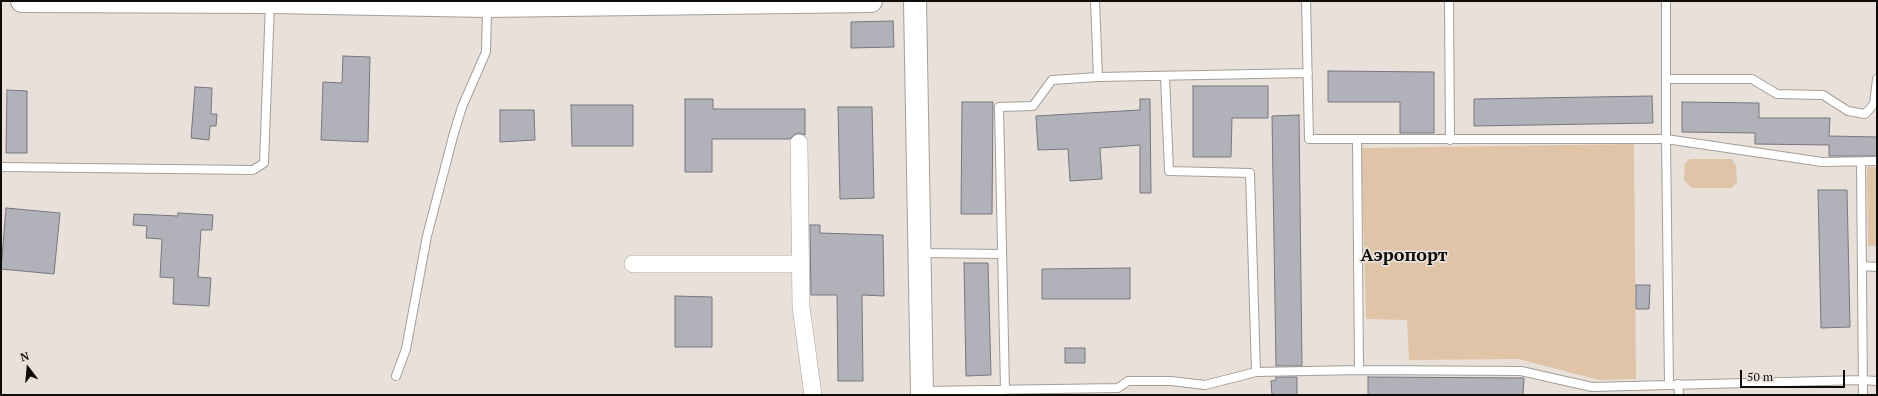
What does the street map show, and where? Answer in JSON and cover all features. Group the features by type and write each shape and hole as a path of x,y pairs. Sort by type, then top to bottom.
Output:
{"main road":[{"path":"22,1 270,2 487,6 776,1 871,1"},
{"path":"915,1 922,393"}],"street":[{"path":"799,143 801,307 813,395"},
{"path":"633,264 800,264"}],"lane":[{"path":"1095,1 1098,77"},
{"path":"1306,1 1309,139 1666,139 1822,162 1877,161"},
{"path":"1449,1 1450,140"},
{"path":"1666,1 1669,384"},
{"path":"1,167 253,170 264,163 270,2"},
{"path":"396,376 406,349 427,236 454,133 462,107 486,52 487,6"},
{"path":"1005,390 999,107 1033,106 1052,80 1098,77 1165,77 1308,73"},
{"path":"1165,77 1169,171 1250,173 1256,372"},
{"path":"1666,79 1752,79 1777,94 1822,95 1848,111 1865,114 1874,104 1877,79"},
{"path":"1357,140 1359,370"},
{"path":"1861,162 1863,395"},
{"path":"919,253 1002,254"},
{"path":"1862,266 1877,267"},
{"path":"922,393 1118,388 1128,381 1171,382 1205,385 1256,372 1359,370 1521,371 1592,387 1669,384 1862,380 1877,381"},
{"path":"1678,384 1679,395"}],"shaded area":[{"path":"1634,144 1636,379 1599,380 1518,359 1409,360 1407,320 1366,319 1361,148"},
{"path":"1690,159 1732,159 1736,166 1737,182 1732,188 1691,188 1684,180 1685,163"},
{"path":"1867,167 1877,167 1877,246 1868,246"}],"building":[{"path":"893,21 894,47 851,48 851,22"},
{"path":"343,56 370,57 368,142 321,140 323,82 342,83"},
{"path":"1328,71 1434,72 1434,133 1400,133 1400,102 1328,102"},
{"path":"1193,86 1268,86 1268,118 1232,118 1231,157 1193,157"},
{"path":"195,87 212,88 211,114 217,114 216,126 210,126 209,140 191,138"},
{"path":"7,90 27,91 27,153 6,153"},
{"path":"1652,96 1653,123 1474,126 1474,99"},
{"path":"685,99 713,99 713,109 805,109 805,135 798,133 790,139 712,139 712,172 685,172"},
{"path":"1140,99 1150,99 1151,193 1140,193 1140,145 1100,148 1102,179 1070,181 1068,149 1038,150 1036,116 1140,110"},
{"path":"962,102 993,102 992,214 961,214"},
{"path":"1682,102 1759,103 1759,118 1830,118 1829,136 1877,137 1877,156 1829,156 1829,145 1755,144 1755,133 1682,132"},
{"path":"571,105 633,105 633,146 572,146"},
{"path":"838,107 872,107 874,198 840,199"},
{"path":"500,110 534,110 535,140 500,142"},
{"path":"1299,115 1302,366 1276,366 1272,116"},
{"path":"1818,190 1847,190 1850,327 1821,328"},
{"path":"6,208 60,213 54,274 1,269"},
{"path":"178,213 213,215 212,230 201,230 198,277 211,278 209,306 173,304 174,278 160,277 162,239 146,238 147,226 133,225 134,214 178,216"},
{"path":"810,225 820,225 820,233 883,235 884,296 862,295 863,381 838,381 837,295 811,295"},
{"path":"964,263 988,263 991,375 966,376"},
{"path":"1130,268 1130,299 1042,299 1042,269"},
{"path":"1636,285 1650,285 1649,309 1636,309"},
{"path":"675,296 712,297 712,347 675,347"},
{"path":"1065,348 1085,348 1085,363 1065,363"},
{"path":"1276,377 1297,377 1297,395 1272,395 1271,381 1276,380"},
{"path":"1368,377 1524,378 1523,395 1368,395"}],"district":[{"name":"Аэропорт","path":"1404,256"}]}
